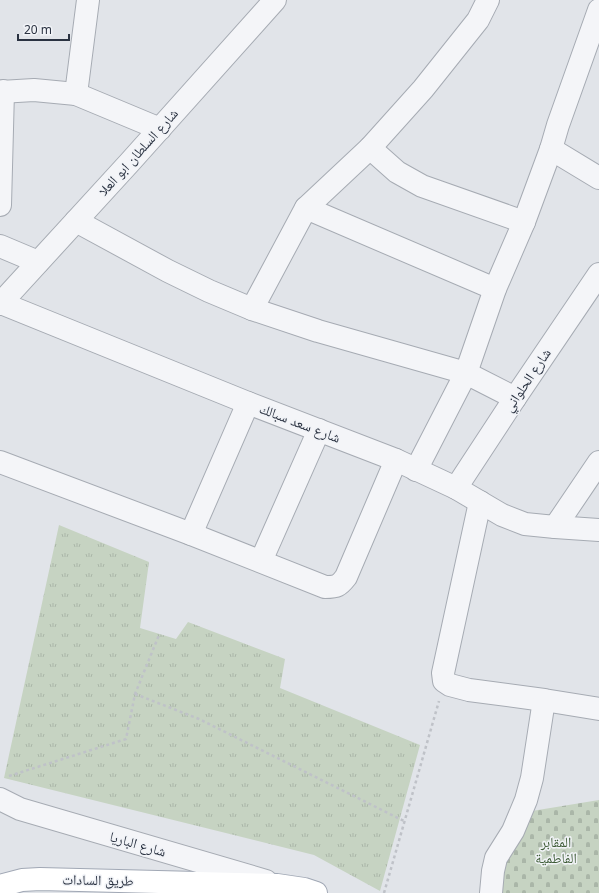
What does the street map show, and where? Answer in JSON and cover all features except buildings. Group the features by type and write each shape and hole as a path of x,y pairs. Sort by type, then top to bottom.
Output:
{"main road":[{"name":"طريق السادات","path":"0,886 22,880 40,879 277,885 304,889 316,893"}],"street":[{"path":"76,94 88,0"},
{"name":"شارع السلطان ابو العلا","path":"1,303 160,129 275,0"},
{"path":"252,309 306,208 370,148 424,89 478,20 488,0"},
{"path":"416,470 466,373 495,289 524,222 551,149 558,125 599,10"},
{"path":"0,205 1,91 34,90 76,94 160,129"},
{"path":"370,148 397,172 422,186 524,222"},
{"path":"551,149 599,178"},
{"path":"306,208 495,289"},
{"path":"76,221 168,271 209,291 252,309 318,331 466,373 515,398"},
{"path":"0,246 38,262"},
{"name":"شارع الحلواني","path":"456,488 599,274"},
{"name":"شارع سعد سبالك","path":"1,303 248,403 396,460 456,488 502,515 525,524 555,528 599,530"},
{"path":"191,534 248,403"},
{"path":"261,561 319,430"},
{"path":"0,462 191,534 325,587 335,587 340,585 346,577 396,460"},
{"path":"555,528 599,462"},
{"path":"480,502 443,673 444,681 450,685 469,690 599,709"},
{"path":"491,893 496,858 513,831 526,800 532,778 544,700"},
{"name":"شارع الباريا","path":"0,799 20,809 277,885"}],"path":[{"path":"9,776 126,739 135,694 159,635"},
{"path":"384,893 444,681"},
{"path":"135,694 200,719 404,821"}],"green space":[{"path":"59,525 149,562 140,628 176,639 188,622 285,659 280,688 420,745 380,891 314,855 4,778"},
{"name":"المقابر الفاطمية","path":"599,800 599,893 495,893 497,861 532,811"}]}
